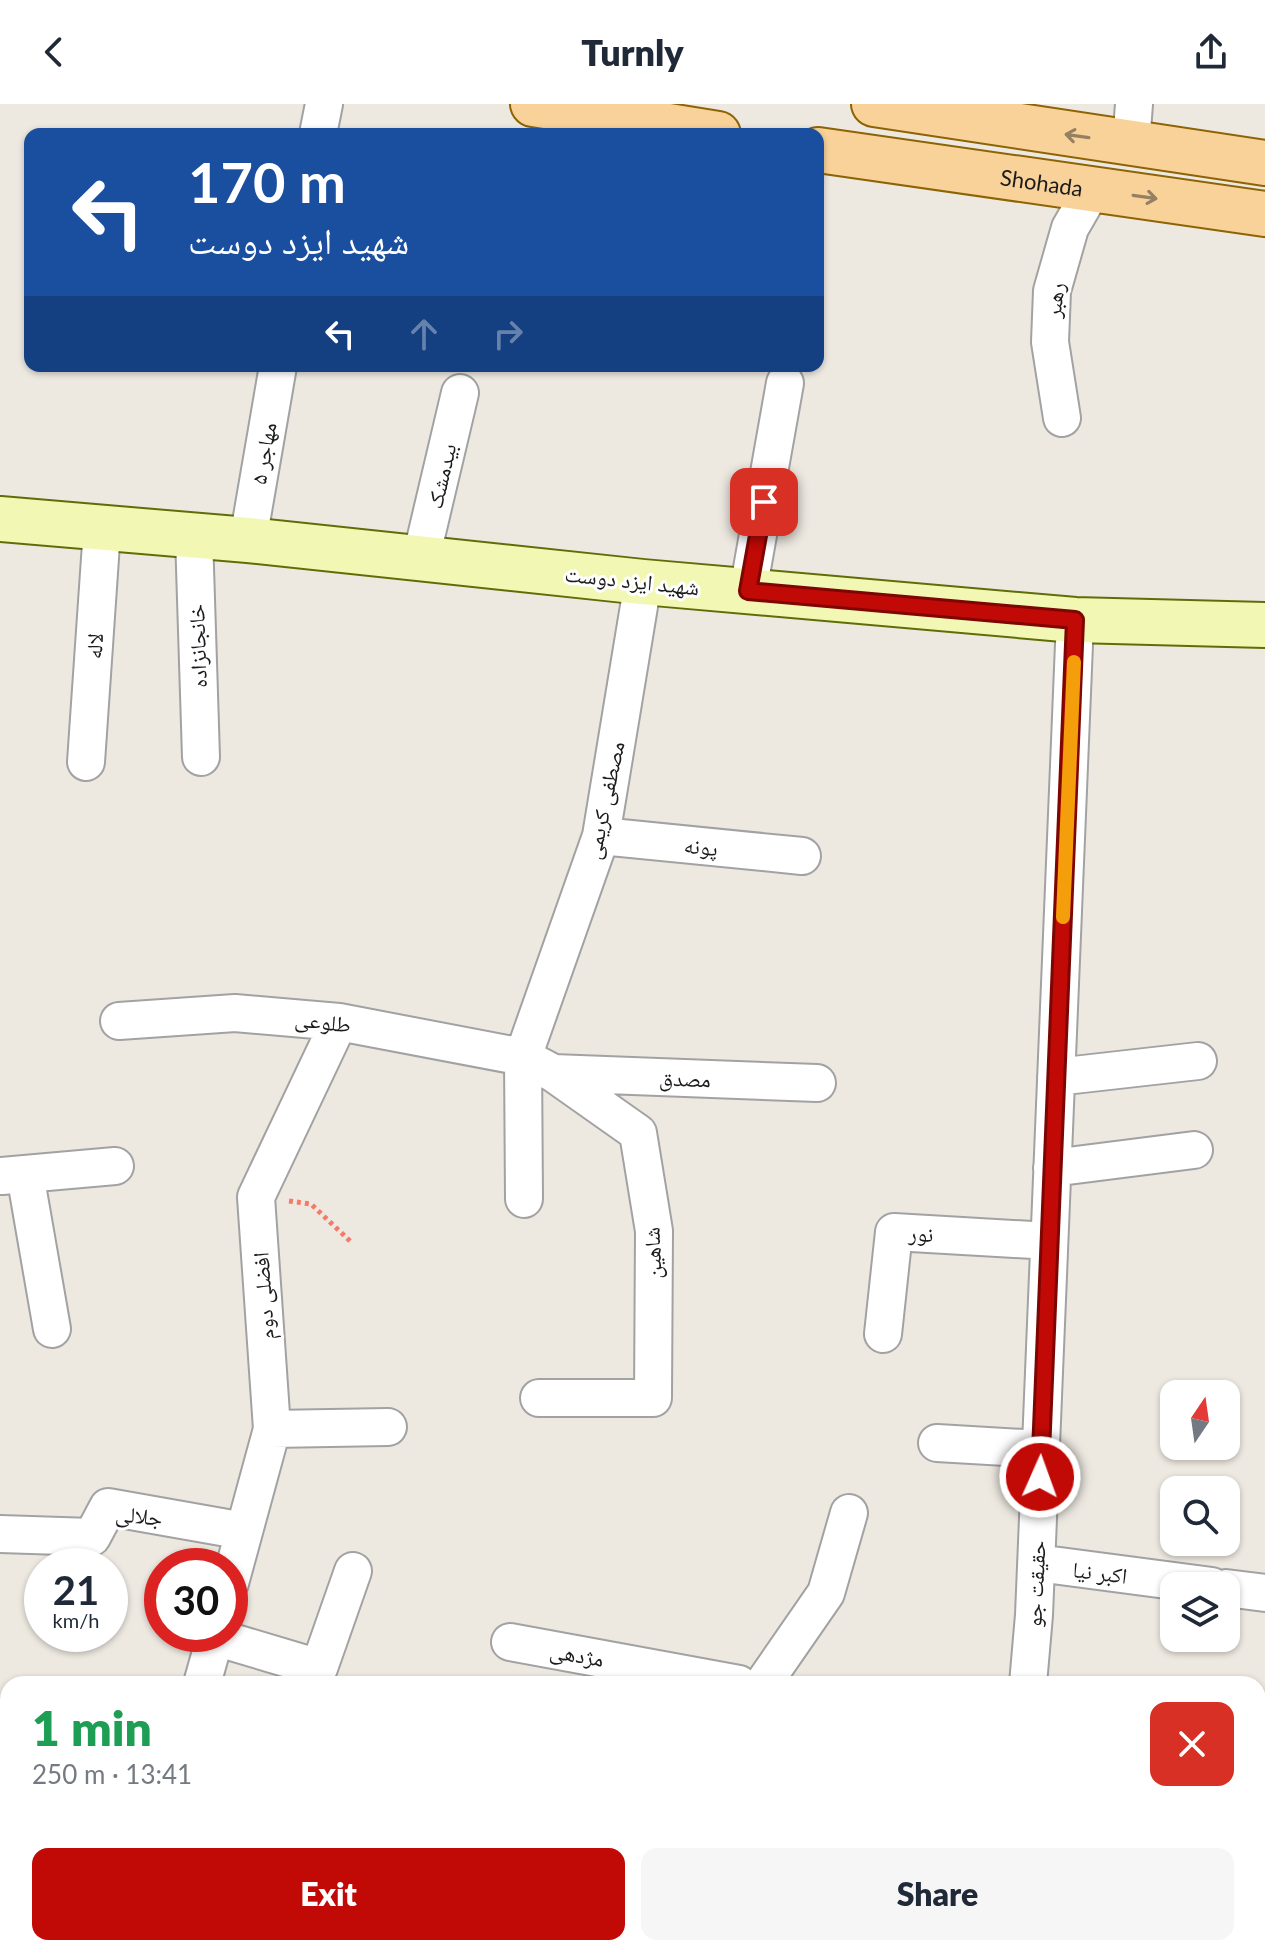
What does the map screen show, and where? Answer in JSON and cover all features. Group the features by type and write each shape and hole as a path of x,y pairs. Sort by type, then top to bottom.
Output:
{"main road":[{"path":"533,104 681,128"},
{"path":"824,151 845,148 855,136 857,120 848,104"},
{"path":"874,104 942,116 1133,124 1265,163"},
{"path":"937,168 926,156 923,140 929,125 942,116"},
{"name":"Shohada","path":"824,151 1265,214"},
{"name":"شهید ایزد دوست","path":"0,519 248,540 643,582 1075,620 1265,625"}],"street":[{"path":"319,128 324,104"},
{"name":"رهبر","path":"1062,418 1050,342 1052,291 1070,228 1092,190"},
{"name":"مهاجر ۵","path":"248,540 277,372"},
{"path":"748,591 785,383"},
{"name":"بیدمشک","path":"421,558 460,393"},
{"name":"لاله","path":"86,762 102,529"},
{"name":"خانجانزاده","path":"194,536 201,757"},
{"name":"مصطفی کریمی","path":"524,1199 538,1065 601,836 643,582"},
{"name":"حقیقت جو","path":"1029,1676 1037,1563 1075,620"},
{"name":"پونه","path":"601,836 802,856"},
{"name":"طلوعی","path":"119,1021 235,1013 339,1022 538,1065"},
{"name":"افضلی دوم","path":"239,1548 272,1429 256,1197 339,1022"},
{"path":"1056,1077 1198,1061"},
{"name":"مصدق","path":"538,1065 817,1083"},
{"name":"شاهین","path":"538,1065 638,1133 654,1231 653,1398 539,1398"},
{"path":"1052,1168 1194,1150"},
{"path":"52,1329 12,1175 115,1166"},
{"name":"نور","path":"883,1334 894,1232 1049,1241"},
{"path":"272,1429 388,1427"},
{"path":"937,1443 1041,1449"},
{"name":"جلالی","path":"0,1534 92,1537 108,1507 244,1531"},
{"path":"769,1676 826,1593 849,1513"},
{"name":"اکبر نیا","path":"1037,1563 1160,1579"},
{"path":"248,1646 319,1668 353,1571"},
{"path":"1240,1590 1265,1593"},
{"name":"مژدهی","path":"510,1642 695,1676"},
{"path":"204,1676 211,1652"}],"path":[{"path":"256,1197 311,1204 351,1242"}],"slow traffic":[{"path":"1063,917 1074,662"}],"route":[{"path":"764,502 748,591 1075,620 1040,1477"}]}
